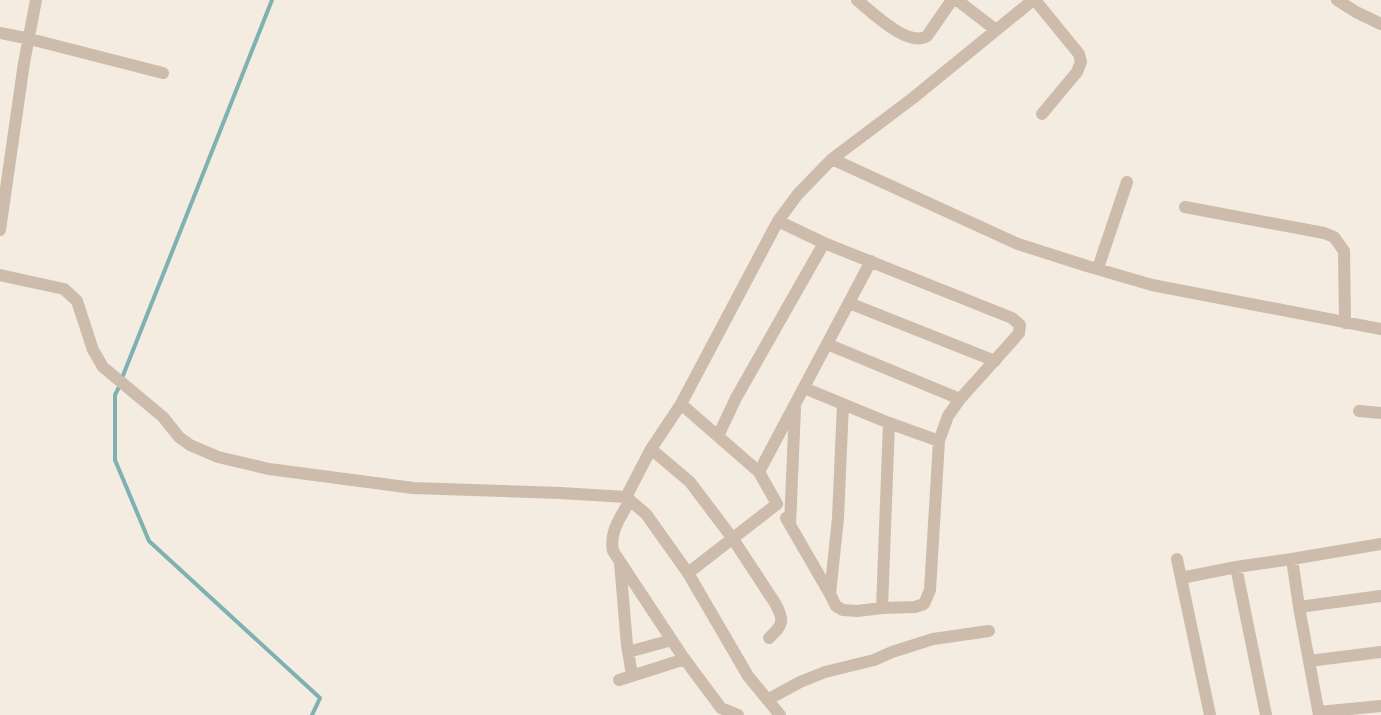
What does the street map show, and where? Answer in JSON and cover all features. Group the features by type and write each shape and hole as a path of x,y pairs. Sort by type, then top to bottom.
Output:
{"street":[{"path":"0,230 5,149 30,39 36,0"},
{"path":"858,0 898,33 915,39 922,39 952,0"},
{"path":"957,0 996,30"},
{"path":"738,715 721,708 685,659 613,551 611,542 613,531 651,449 682,404 778,221 798,194 832,159 913,98 1034,0 1079,54 1082,62 1077,72 1042,114"},
{"path":"1338,0 1356,12 1381,24"},
{"path":"0,33 162,73"},
{"path":"832,159 1018,244 1152,285 1381,330"},
{"path":"1098,268 1127,182"},
{"path":"1185,207 1324,233 1334,237 1344,251 1345,323"},
{"path":"682,404 759,472 836,606 843,610 857,611 924,604 930,590 939,440 948,416 960,399 1019,333 1020,325 1012,318 824,243 778,221"},
{"path":"718,436 736,398 824,243"},
{"path":"759,472 871,261"},
{"path":"0,275 64,289 77,302 93,350 103,368 163,417 179,437 190,446 218,456 269,469 413,488 560,493 628,498 646,514 688,573 748,676 769,699 780,715"},
{"path":"849,303 995,361"},
{"path":"827,344 960,399"},
{"path":"804,388 889,423 939,440"},
{"path":"790,525 795,404"},
{"path":"830,594 838,518 843,404"},
{"path":"1359,411 1381,413"},
{"path":"882,608 889,423"},
{"path":"651,449 690,482 733,539 780,612 781,628 769,638"},
{"path":"688,573 777,504"},
{"path":"1181,578 1236,567 1381,544"},
{"path":"1177,559 1210,715"},
{"path":"1292,559 1319,714 1381,706"},
{"path":"619,560 632,675"},
{"path":"1236,567 1266,715"},
{"path":"1299,607 1381,596"},
{"path":"769,699 800,682 825,672 874,660 892,652 933,639 989,631"},
{"path":"628,652 672,640"},
{"path":"1309,661 1381,652"},
{"path":"619,680 685,659"}],"waterway":[{"path":"122,378 272,0"},
{"path":"120,385 115,395 115,460 149,541 320,698 312,715"}]}
